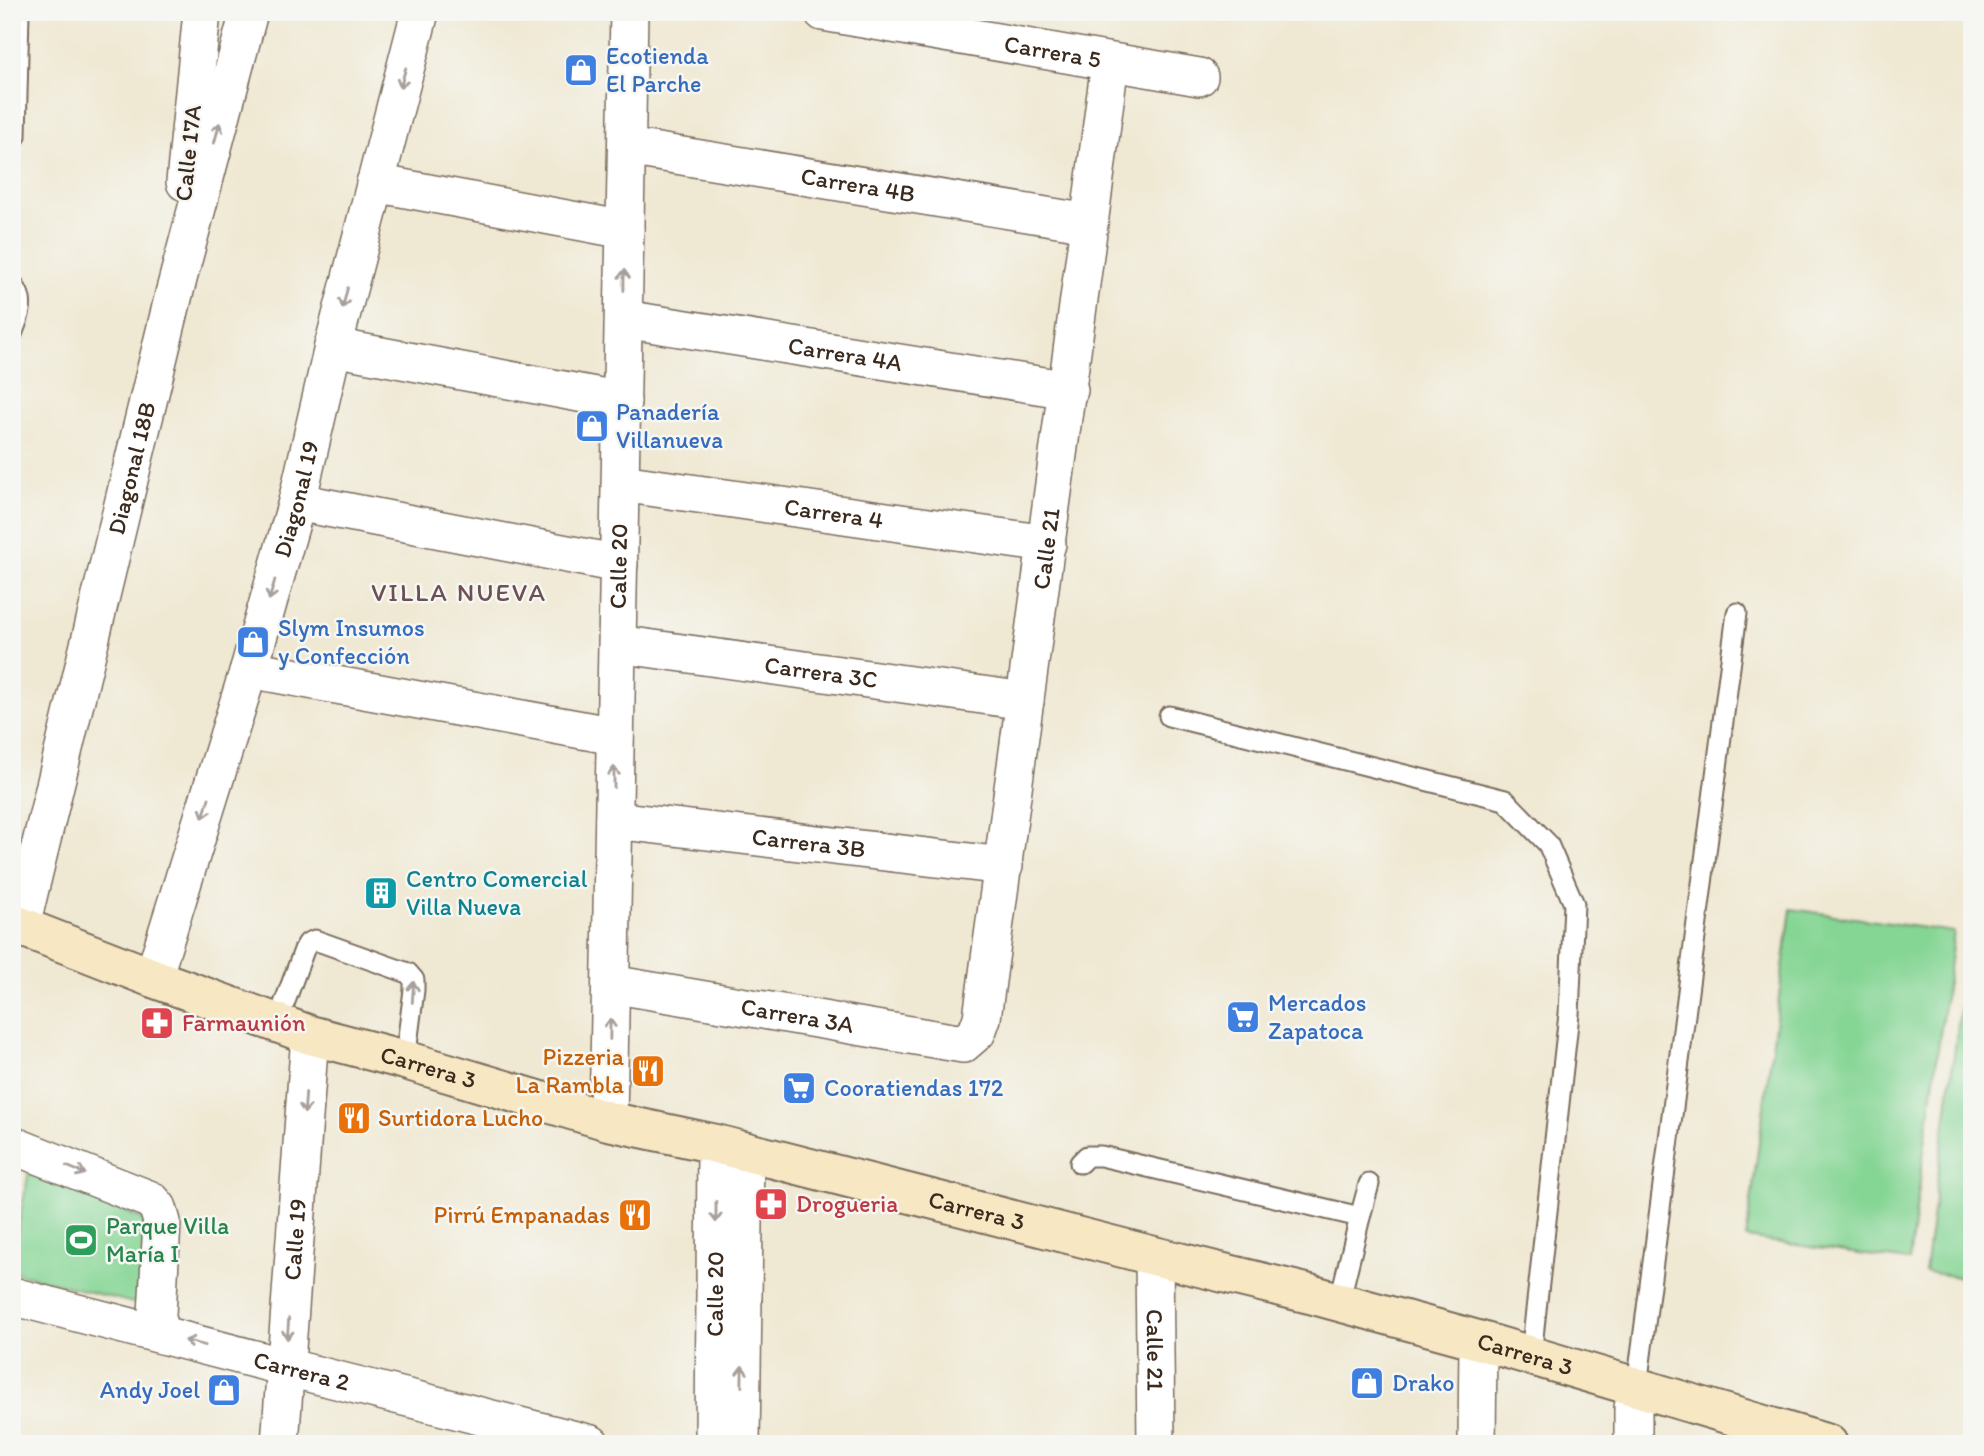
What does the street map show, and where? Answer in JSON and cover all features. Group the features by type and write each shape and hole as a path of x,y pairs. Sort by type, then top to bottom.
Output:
{"main road":[{"name":"Carrera 3","path":"16,925 153,978 294,1028 608,1122 731,1148 1339,1303 1637,1386 1772,1436 1828,1444"}],"street":[{"name":"Calle 17A","path":"174,294 202,12"},
{"name":"Diagonal 18B","path":"16,925 174,294 249,12"},
{"name":"Diagonal 19","path":"153,978 249,669 297,502 333,347 420,12"},
{"name":"Calle 20","path":"608,1122 629,12"},
{"name":"Carrera 5","path":"823,12 1199,77"},
{"name":"Calle 21","path":"977,1032 982,1018 1004,866 1069,390 1110,62"},
{"name":"Carrera 4B","path":"627,147 1089,223"},
{"path":"375,183 625,230"},
{"name":"Carrera 4A","path":"624,319 1069,390"},
{"path":"333,347 622,401"},
{"name":"Carrera 4","path":"621,483 1046,544"},
{"path":"297,502 619,564"},
{"name":"Carrera 3C","path":"618,644 1025,701"},
{"path":"249,669 615,736"},
{"name":"Carrera 3B","path":"614,820 1004,866"},
{"name":"Carrera 3A","path":"611,984 963,1044 977,1032"},
{"name":"Calle 19","path":"280,1444 285,1367 294,1028"},
{"path":"12,1144 151,1199 158,1208 162,1222 156,1333"},
{"name":"Calle 20","path":"714,1444 731,1148"},
{"name":"Calle 20","path":"731,1148 741,1444"},
{"name":"Calle 21","path":"1154,1256 1156,1444"},
{"name":"Carrera 2","path":"12,1296 591,1444"},
{"path":"1477,1444 1478,1340"},
{"path":"1633,1444 1633,1408 1637,1386"}],"lane":[{"path":"16,136 19,12"},
{"path":"12,284 18,290 21,312 12,334"},
{"path":"1637,1386 1737,612"},
{"path":"1169,716 1504,800 1548,844 1574,904 1569,1014 1531,1355"},
{"path":"294,1028 304,950 308,943 315,940 408,973 414,980 405,1060"},
{"path":"1080,1163 1087,1156 1101,1156 1360,1217"},
{"path":"1339,1303 1369,1184"}],"green space":[{"path":"1791,909 1954,932 1909,1261 1746,1238"},
{"path":"1969,942 1972,942 1972,1279 1925,1272"},
{"name":"Parque Villa María I","path":"29,1171 145,1220 145,1306 12,1272 12,1259"}],"place":[{"name":"Ecotienda El Parche","path":"581,70"},
{"name":"Panadería Villanueva","path":"592,426"},
{"name":"Slym Insumos y Confección","path":"253,642"},
{"name":"Centro Comercial Villa Nueva","path":"381,893"},
{"name":"Mercados Zapatoca","path":"1243,1017"},
{"name":"Farmaunión","path":"157,1023"},
{"name":"Pizzeria La Rambla","path":"648,1071"},
{"name":"Cooratiendas 172","path":"799,1088"},
{"name":"Surtidora Lucho","path":"354,1118"},
{"name":"Drogueria","path":"771,1204"},
{"name":"Pirrú Empanadas","path":"635,1215"},
{"name":"Parque Villa María I","path":"81,1240"},
{"name":"Drako","path":"1367,1383"},
{"name":"Andy Joel","path":"224,1390"}],"district":[{"name":"VILLA NUEVA","path":"459,592"}]}
